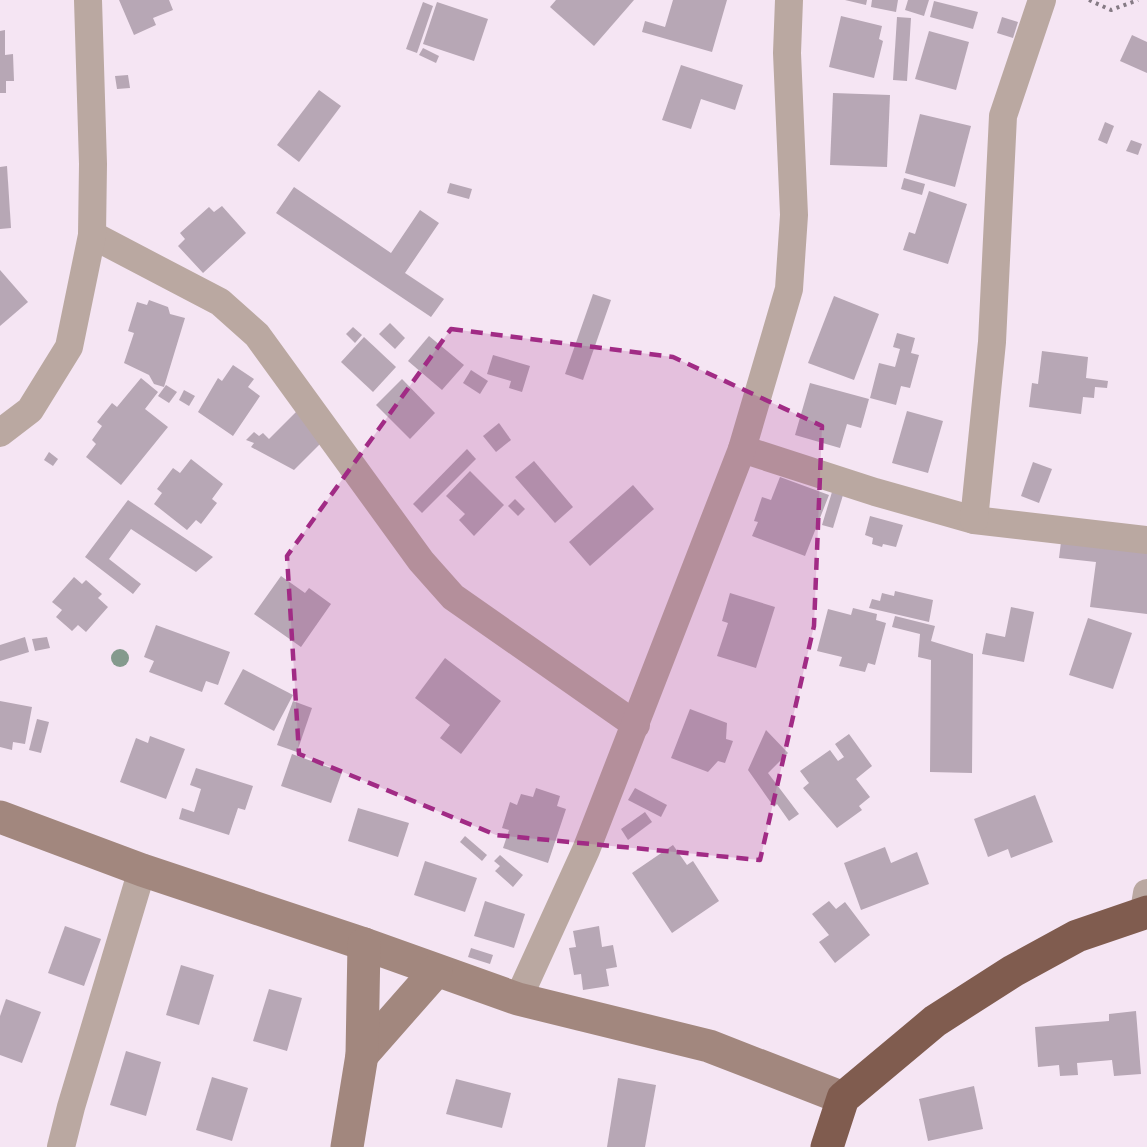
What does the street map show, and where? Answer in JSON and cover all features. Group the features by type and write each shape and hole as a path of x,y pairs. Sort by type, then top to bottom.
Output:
{"highway":[{"path":"827,1147 843,1098 935,1021 1013,971 1077,936 1146,905"}],"street":[{"path":"0,433 30,410 69,347 92,235 93,164 88,0"},
{"path":"518,999 586,850 742,449 789,288 794,215 787,53 789,0"},
{"path":"974,520 992,342 1002,116 1035,2"},
{"path":"92,235 220,302 257,335 421,561 453,597 636,725"},
{"path":"742,449 875,492 974,520 1147,540"},
{"path":"0,817 142,870 364,944 518,999 710,1046 843,1098"},
{"path":"61,1147 142,870"},
{"path":"346,1147 362,1055 364,944"},
{"path":"362,1055 436,970"}],"path":[{"path":"1089,0 1111,10 1138,0"}],"highlighted area":[{"path":"451,329 673,357 822,426 814,626 760,860 496,835 299,754 287,556"}],"building":[{"path":"119,0 169,0 173,10 153,18 156,25 134,35"},
{"path":"556,0 634,0 594,46 550,7"},
{"path":"673,0 727,0 712,52 642,32 645,21 665,27"},
{"path":"845,0 867,0 866,5"},
{"path":"872,0 898,0 896,12 871,7"},
{"path":"908,0 929,0 924,16 905,10"},
{"path":"934,1 978,12 973,29 930,17"},
{"path":"423,2 433,6 417,53 406,49"},
{"path":"437,2 488,19 474,61 423,44"},
{"path":"841,16 882,26 879,39 883,41 874,78 829,67"},
{"path":"897,17 911,18 907,81 893,80"},
{"path":"1002,17 1018,22 1013,38 997,33"},
{"path":"5,30 5,55 13,54 14,81 6,81 6,93 0,93 0,31"},
{"path":"929,31 969,42 956,90 915,79"},
{"path":"1132,35 1147,42 1147,73 1120,61"},
{"path":"423,48 439,56 436,63 419,55"},
{"path":"681,65 743,85 735,110 701,99 691,129 662,120"},
{"path":"128,75 130,88 117,89 115,76"},
{"path":"319,90 341,106 299,162 277,145"},
{"path":"833,93 890,95 887,167 830,165"},
{"path":"920,114 971,126 955,187 905,173"},
{"path":"1105,122 1114,126 1107,144 1098,140"},
{"path":"1131,140 1142,144 1138,155 1126,151"},
{"path":"7,166 11,228 0,229 0,167"},
{"path":"904,178 925,184 922,195 901,189"},
{"path":"450,183 472,189 469,199 447,193"},
{"path":"294,187 391,253 420,210 439,223 405,273 444,299 431,317 276,213"},
{"path":"929,191 967,204 948,264 903,250 909,232 915,234"},
{"path":"222,206 246,233 203,273 178,246 185,239 180,233 209,207 214,212"},
{"path":"0,270 28,302 0,326"},
{"path":"593,294 611,300 583,380 565,374"},
{"path":"834,296 879,314 854,380 808,363"},
{"path":"149,300 168,307 170,314 185,318 164,387 154,384 149,375 124,363 134,333 128,331 137,302 147,305"},
{"path":"390,323 405,338 395,349 379,334"},
{"path":"353,327 362,335 355,343 346,334"},
{"path":"897,333 915,338 911,353 919,355 910,388 901,386 896,405 870,398 879,363 895,367 900,349 893,347"},
{"path":"429,336 464,365 442,390 408,361"},
{"path":"364,337 396,367 373,392 341,362"},
{"path":"1042,351 1088,357 1086,378 1108,381 1107,388 1095,387 1094,398 1083,397 1081,414 1029,407 1032,383 1038,384"},
{"path":"493,355 530,366 522,392 509,388 511,381 487,374"},
{"path":"233,365 254,379 248,387 260,396 233,436 198,412 218,378 222,381"},
{"path":"471,370 488,381 480,394 463,383"},
{"path":"141,378 158,392 145,409 168,427 121,485 86,457 96,444 92,440 102,426 97,422 112,403 117,407"},
{"path":"402,379 435,413 410,439 376,405"},
{"path":"810,383 869,399 861,428 847,424 840,448 795,435"},
{"path":"166,385 177,392 169,403 158,396"},
{"path":"184,390 195,396 189,406 179,400"},
{"path":"299,409 320,444 294,470 251,447 254,443 246,440 254,432 259,436 263,433 269,439"},
{"path":"907,411 943,421 928,473 892,463"},
{"path":"499,423 511,440 496,452 483,436"},
{"path":"467,449 476,459 422,513 413,504"},
{"path":"49,452 58,459 53,466 44,460"},
{"path":"191,459 223,484 212,499 217,503 201,524 196,520 187,530 154,504 162,493 157,489 173,468 180,473"},
{"path":"534,461 573,507 555,523 515,477"},
{"path":"1033,462 1052,469 1039,503 1021,496"},
{"path":"470,471 504,505 474,536 459,520 465,514 446,496"},
{"path":"780,477 829,495 805,556 752,536 758,522 754,521 762,497 771,500"},
{"path":"633,485 654,509 590,566 569,542"},
{"path":"832,492 843,495 833,528 822,525"},
{"path":"515,499 525,509 518,516 508,506"},
{"path":"128,500 213,557 196,572 131,529 109,559 141,584 133,594 85,557"},
{"path":"870,516 903,525 896,547 872,544 873,538 865,535"},
{"path":"1061,542 1147,552 1147,614 1090,607 1096,562 1059,558"},
{"path":"281,576 305,593 309,588 331,604 301,647 254,614"},
{"path":"74,577 82,584 86,580 102,594 98,598 108,607 86,632 78,625 72,631 56,617 62,610 52,602"},
{"path":"895,591 933,600 929,622 869,608 872,599 880,601 882,593 894,596"},
{"path":"730,593 775,607 756,668 717,656 728,623 722,621"},
{"path":"1011,607 1034,612 1024,662 982,654 986,633 1005,637"},
{"path":"853,608 877,614 876,620 886,623 875,665 868,663 865,672 839,666 842,657 817,651 828,609 851,615"},
{"path":"895,616 935,626 931,641 973,654 972,773 930,772 931,660 918,657 920,634 892,627"},
{"path":"1088,618 1132,633 1113,689 1069,675"},
{"path":"156,625 230,652 218,685 206,681 202,692 149,672 154,661 144,657"},
{"path":"25,637 29,652 0,661 0,645"},
{"path":"47,637 50,648 35,651 32,639"},
{"path":"445,658 501,701 461,754 440,738 450,725 415,698"},
{"path":"243,669 293,695 274,731 224,704"},
{"path":"0,701 32,707 25,744 13,742 12,750 0,747"},
{"path":"293,701 312,708 297,752 277,745"},
{"path":"690,709 727,723 726,739 733,741 725,763 718,761 708,772 671,758"},
{"path":"37,719 49,722 41,753 29,750"},
{"path":"766,730 788,753 768,773 799,814 789,821 777,804 774,807 748,770"},
{"path":"849,734 872,766 856,779 870,797 859,806 862,810 837,828 803,788 809,783 800,771 830,750 838,761 844,757 835,744"},
{"path":"150,736 185,749 166,799 120,782 136,738 148,743"},
{"path":"292,754 342,772 331,803 281,786"},
{"path":"196,768 253,786 245,810 238,808 229,835 179,819 182,808 194,812 201,789 190,785"},
{"path":"536,788 560,796 557,806 566,809 548,863 503,848 509,830 502,828 510,802 517,805 521,794 533,797"},
{"path":"635,788 667,805 661,817 628,800"},
{"path":"1035,795 1053,842 1011,858 1008,849 988,857 974,819"},
{"path":"358,808 409,823 398,857 348,841"},
{"path":"645,812 652,822 628,840 621,829"},
{"path":"465,836 487,855 482,861 460,842"},
{"path":"673,845 687,865 693,861 719,901 672,933 632,873"},
{"path":"885,847 891,863 917,852 929,884 861,910 844,863"},
{"path":"500,855 523,875 513,887 495,871 500,866 494,861"},
{"path":"425,861 477,878 465,912 414,895"},
{"path":"485,901 525,914 514,948 474,936"},
{"path":"829,901 836,909 845,902 870,935 835,963 819,942 829,935 812,914"},
{"path":"65,926 101,939 84,986 48,973"},
{"path":"599,926 602,947 613,945 617,967 606,969 609,986 583,990 581,974 574,975 569,948 576,947 573,931"},
{"path":"471,948 493,955 490,964 468,957"},
{"path":"181,965 214,975 199,1025 166,1015"},
{"path":"269,989 302,998 287,1051 253,1041"},
{"path":"6,999 41,1012 22,1063 0,1055 0,1016"},
{"path":"1136,1011 1141,1074 1114,1076 1112,1060 1077,1063 1078,1075 1060,1076 1059,1065 1038,1067 1035,1027 1109,1021 1109,1014"},
{"path":"126,1051 161,1062 146,1116 110,1105"},
{"path":"212,1077 248,1088 232,1141 196,1130"},
{"path":"618,1078 656,1085 645,1147 607,1147"},
{"path":"456,1079 511,1093 502,1128 446,1114"},
{"path":"974,1086 983,1129 928,1141 919,1099"}]}
